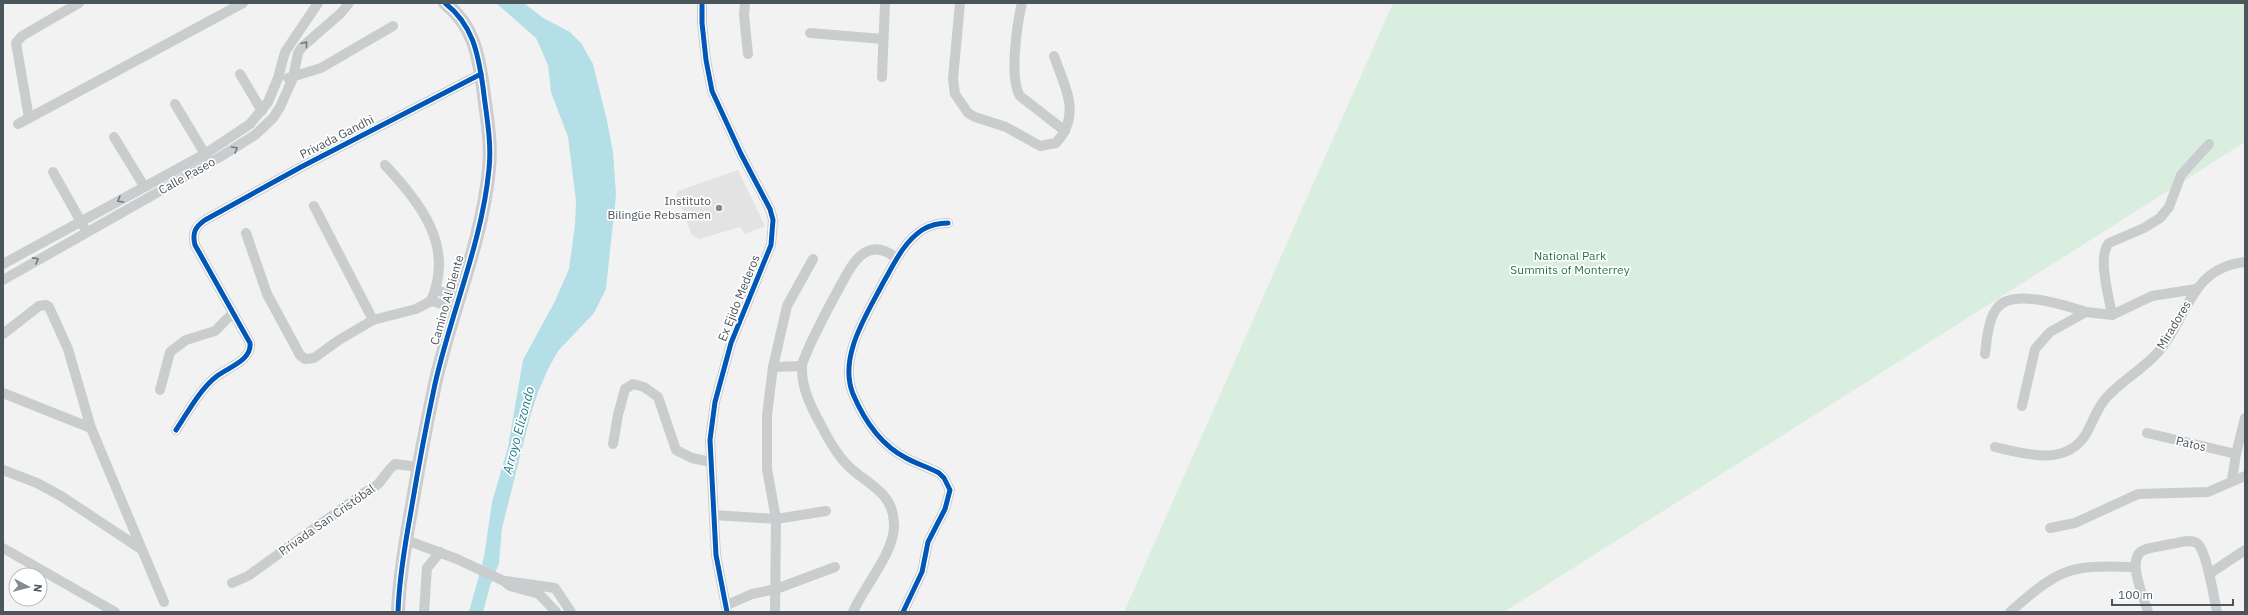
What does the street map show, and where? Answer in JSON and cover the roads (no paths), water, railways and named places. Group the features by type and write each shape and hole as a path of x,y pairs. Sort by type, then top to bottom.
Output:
{"street":[{"path":"29,118 16,43 22,36 79,3"},
{"path":"18,124 243,3"},
{"path":"3,264 82,222 144,186 207,158 250,124 262,111 278,78 290,43 318,3"},
{"name":"Calle Paseo","path":"3,280 86,232 207,158 248,140 273,118 280,107 293,78 298,53 302,47 324,26 332,21 349,3"},
{"name":"Camino Al Diente","path":"398,612 406,540 418,467 435,384 473,246 489,168 488,130 481,74 465,23 459,14 445,3"},
{"name":"Ex Ejido Mederos","path":"702,3 702,23 706,60 712,91 741,154 767,202 773,220 771,245 731,343 715,402 710,440 716,555 727,609"},
{"path":"745,3 744,15 748,54"},
{"path":"882,77 885,3"},
{"path":"960,3 952,84 955,94 968,112 975,118 1006,127 1040,146 1056,143 1065,131 1071,113 1054,56"},
{"path":"1022,3 1019,16 1015,63 1017,91 1020,96 1065,131"},
{"path":"310,16 324,26"},
{"path":"278,78 293,78 320,68 393,26"},
{"path":"810,33 883,39"},
{"path":"240,74 262,111"},
{"name":"Privada Gandhi","path":"233,313 194,245 194,231 205,220 301,167 481,74"},
{"path":"175,104 207,158"},
{"path":"114,137 144,186"},
{"path":"2112,315 2104,263 2106,247 2115,240 2144,228 2160,218 2169,207 2181,175 2209,144"},
{"path":"385,165 420,208 437,241 439,276 431,301"},
{"path":"52,172 82,222 86,232"},
{"path":"314,206 373,320"},
{"path":"902,612 922,572 928,542 945,509 950,490 939,473 908,460 886,445 876,435 853,393 850,376 851,359 859,328 896,258 922,230 931,226 948,223"},
{"path":"246,233 267,294 300,355 305,358 314,358 339,340 373,320 416,309 431,301 458,302"},
{"path":"852,612 893,540 893,511 882,492 846,464 836,452 807,397 803,380 802,366 823,315 854,262 863,254 880,248 886,250 896,258"},
{"path":"775,612 776,519 766,469 767,415 773,368 787,306 812,259"},
{"name":"Miradores","path":"1995,447 2044,456 2060,454 2075,447 2086,434 2106,398 2144,367 2160,350 2196,289 2219,268 2245,262"},
{"path":"1985,354 1993,313 1998,306 2006,301 2023,298 2060,303 2086,312 2112,315 2152,296 2196,289"},
{"path":"435,290 458,302"},
{"path":"3,334 39,306 46,305 49,308 68,349 91,428 164,602"},
{"path":"2022,406 2035,349 2040,341 2050,332 2086,312"},
{"path":"160,390 170,352 186,340 215,331 233,313 250,343 250,352 206,386 176,430"},
{"path":"773,368 802,366"},
{"path":"614,444 618,415 625,389 633,384 644,387 658,397 676,450 692,458 711,462"},
{"path":"3,393 91,428"},
{"path":"2232,480 2236,454 2245,418"},
{"name":"Patos","path":"2147,433 2236,454"},
{"name":"Privada San Cristóbal","path":"232,583 248,576 365,492 374,488 395,464 418,467"},
{"path":"3,470 37,483 61,496 141,549"},
{"path":"2050,528 2075,523 2138,494 2157,492 2196,494 2208,492 2232,480 2245,476"},
{"path":"714,514 776,519 826,511"},
{"path":"406,540 468,564 510,586 541,590 555,588 570,612"},
{"path":"2148,612 2135,566 2136,556 2143,550 2189,541 2198,544 2201,548 2209,574 2217,612"},
{"path":"3,548 115,612"},
{"path":"2209,574 2245,550"},
{"path":"424,612 427,568 440,552"},
{"path":"2010,612 2039,588 2064,573 2076,569 2135,566"},
{"path":"727,609 752,594 776,589 836,568"},
{"path":"541,590 554,610 565,602"}],"water":[{"name":"Arroyo Elizondo","path":"496,3 524,3 543,18 570,32 581,43 593,64 607,121 613,152 616,195 606,289 594,313 558,351 538,392 530,417 502,528 499,563 490,586 483,612 469,612 484,557 492,502 508,447 523,360 555,301 569,269 575,225 576,201 568,137 551,92 548,65 536,38"}],"place":[{"name":"Instituto Bilingüe Rebsamen","path":"719,208"}],"park label":[{"name":"National Park Summits of Monterrey","path":"1570,263"}]}
